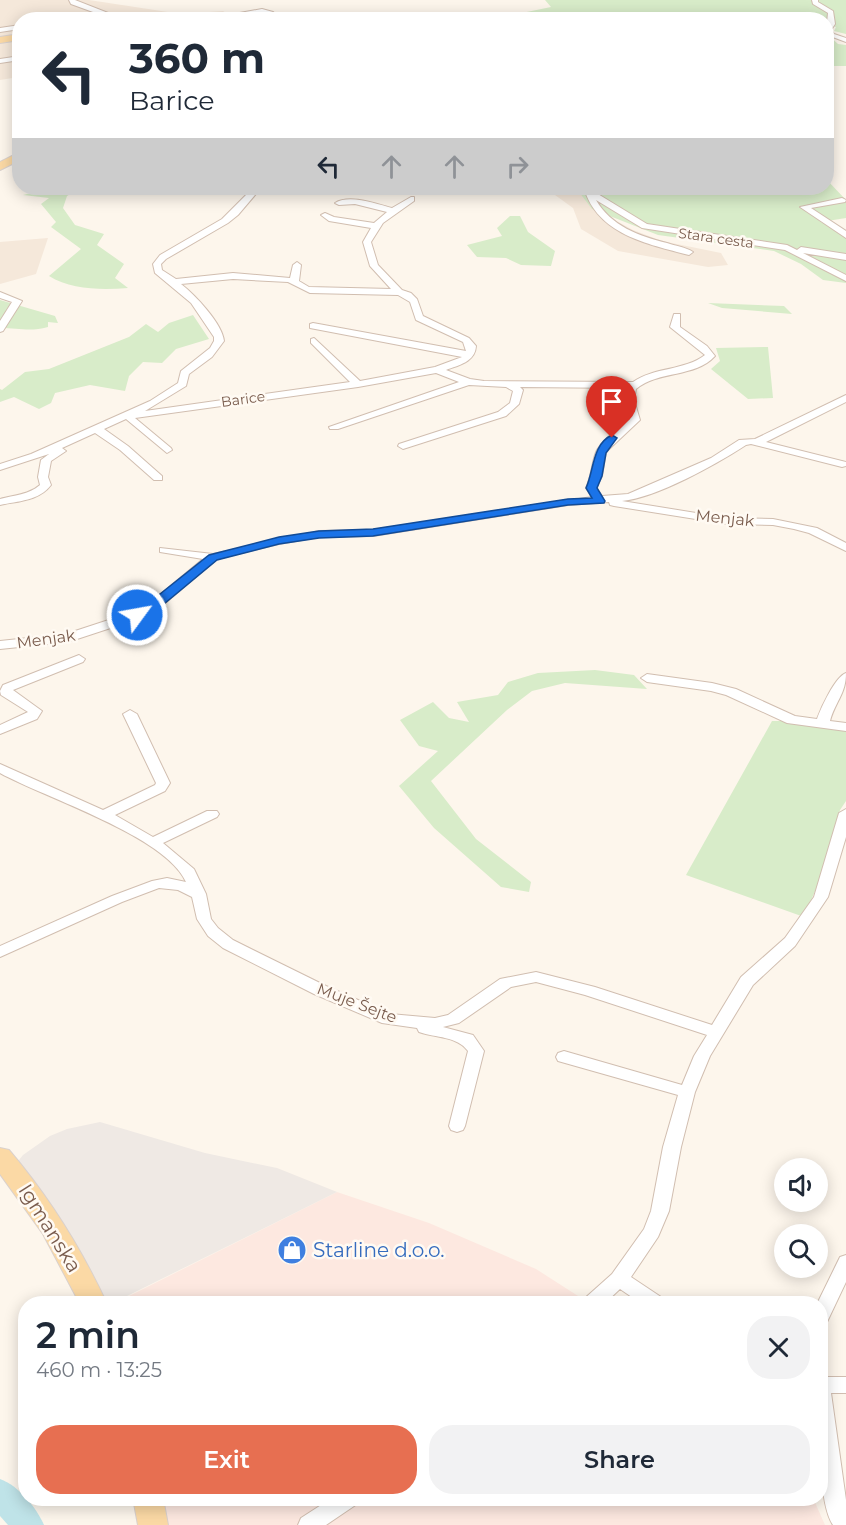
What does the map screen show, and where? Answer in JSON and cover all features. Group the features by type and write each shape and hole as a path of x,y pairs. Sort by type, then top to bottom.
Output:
{"main road":[{"name":"Igmanska","path":"0,1157 21,1181 53,1226 90,1296"},
{"path":"149,1506 153,1525"}],"street":[{"path":"72,0 73,3 97,12"},
{"path":"815,0 815,3 831,12"},
{"name":"Barice","path":"0,467 35,456 154,403 183,384 184,374 213,351 219,343 219,336 200,306 176,282 158,270 157,264 164,257 230,217 250,195"},
{"name":"Stara cesta","path":"590,195 609,223 627,234 689,252"},
{"name":"Stara cesta","path":"596,195 645,226 787,248 846,278"},
{"path":"399,292 374,266 367,242 375,226 391,210 411,199"},
{"path":"842,200 804,207 846,235"},
{"path":"339,203 354,202 391,210"},
{"path":"325,215 332,219 375,226"},
{"path":"787,248 846,257"},
{"path":"294,281 297,265"},
{"path":"176,282 196,279 260,277 294,281 304,290 399,292 408,295 414,301 419,318 466,340 471,346 469,355 313,326"},
{"path":"0,295 17,301 0,329"},
{"path":"437,370 468,382 509,385 634,385 644,379 701,363 710,356 704,347 682,336 675,327 677,316"},
{"path":"314,341 342,371 358,384"},
{"name":"Barice","path":"125,416 358,384 437,370 469,355"},
{"path":"334,426 468,382"},
{"path":"403,446 502,414 512,408 518,396 518,390 509,385"},
{"path":"600,501 591,488 597,476 601,452 612,438 635,420 628,398 634,385"},
{"name":"Menjak","path":"164,550 213,557 319,534 373,533 568,502 630,497 715,460 743,442 759,441 846,398"},
{"path":"125,416 167,450"},
{"path":"95,428 124,448 158,478"},
{"name":"Barice","path":"0,502 34,494 44,488 46,460 75,445 77,443 73,438"},
{"path":"759,441 842,464"},
{"name":"Menjak","path":"600,501 727,521 773,522 794,526 813,530 846,548"},
{"name":"Menjak","path":"0,645 68,638 137,615 160,601 213,557"},
{"path":"0,730 32,716 36,711 6,692 8,688 79,659"},
{"path":"822,724 826,708 846,677"},
{"path":"647,678 712,687 731,692 792,720 846,727"},
{"path":"104,815 160,788 163,783 130,714"},
{"name":"Muje Šejte","path":"0,768 22,780 104,815 153,842 180,861 189,872 199,894 204,919 213,932 228,944 358,1007 388,1019 435,1024 453,1019 506,983 536,977 589,991 716,1032"},
{"path":"600,1296 619,1279 652,1232 660,1211 672,1147 687,1092 702,1056 747,981 790,942 821,897 846,813"},
{"path":"153,842 212,814"},
{"path":"0,952 117,898 157,884 182,886 199,894"},
{"path":"415,1023 428,1030 463,1036 473,1042 476,1051 457,1126"},
{"path":"564,1057 687,1092"},
{"path":"828,1300 846,1262"},
{"path":"619,1279 645,1296"},
{"path":"828,1386 846,1385"},
{"path":"828,1444 838,1516 845,1525"},
{"path":"319,1523 340,1506"}],"shaded area":[{"path":"0,0 89,0 168,12 12,12 12,78 0,80"},
{"path":"555,195 599,195 611,218 633,230 662,241 721,253 728,265 708,267 618,251 581,229 573,208"},
{"path":"48,238 36,274 0,284 0,242"},
{"path":"100,1122 205,1153 277,1168 337,1192 127,1296 89,1296 11,1170 23,1155 50,1136 67,1129"},
{"path":"337,1192 429,1223 536,1269 578,1296 129,1296"},
{"path":"149,1506 817,1506 825,1525 153,1525"}],"green space":[{"path":"545,0 846,0 846,34 834,31 836,27 834,27 834,12 527,12 551,7"},
{"path":"834,40 838,44 846,45 846,66 834,66"},
{"path":"834,187 846,200 846,218 821,222 846,234 846,283 823,280 801,264 774,251 658,235 592,209 581,195 834,195"},
{"path":"23,195 69,195 63,208 75,225 104,234 97,245 124,264 115,278 128,288 97,289 77,286 49,276 81,249 51,227 56,222 41,204 49,198"},
{"path":"510,216 520,216 528,232 555,251 551,266 521,265 506,258 477,257 467,245 502,236 497,228"},
{"path":"0,300 55,316 58,323 48,322 48,327 36,329 0,328"},
{"path":"708,303 784,306 792,314 722,308"},
{"path":"193,315 209,339 176,349 162,363 143,362 129,376 125,391 90,385 55,393 51,403 39,409 14,397 0,402 0,389 2,390 25,372 49,369 129,337 146,324 158,332 169,323"},
{"path":"768,347 773,398 748,399 711,369 720,361 716,348"},
{"path":"595,670 634,675 647,689 565,683 532,691 507,710 431,781 476,839 531,882 529,892 501,887 434,828 399,786 438,751 419,746 400,720 433,702 449,718 469,722 457,702 498,695 508,682 538,673"},
{"path":"772,721 791,721 846,729 846,801 840,810 824,870 804,917 686,875"}],"waterway":[{"path":"0,1493 28,1525"}],"place":[{"name":"Starline d.o.o.","path":"292,1250"}],"route":[{"path":"137,615 160,601 213,557 319,534 373,533 568,502 600,501 591,488 597,476 601,452 612,438"}]}
